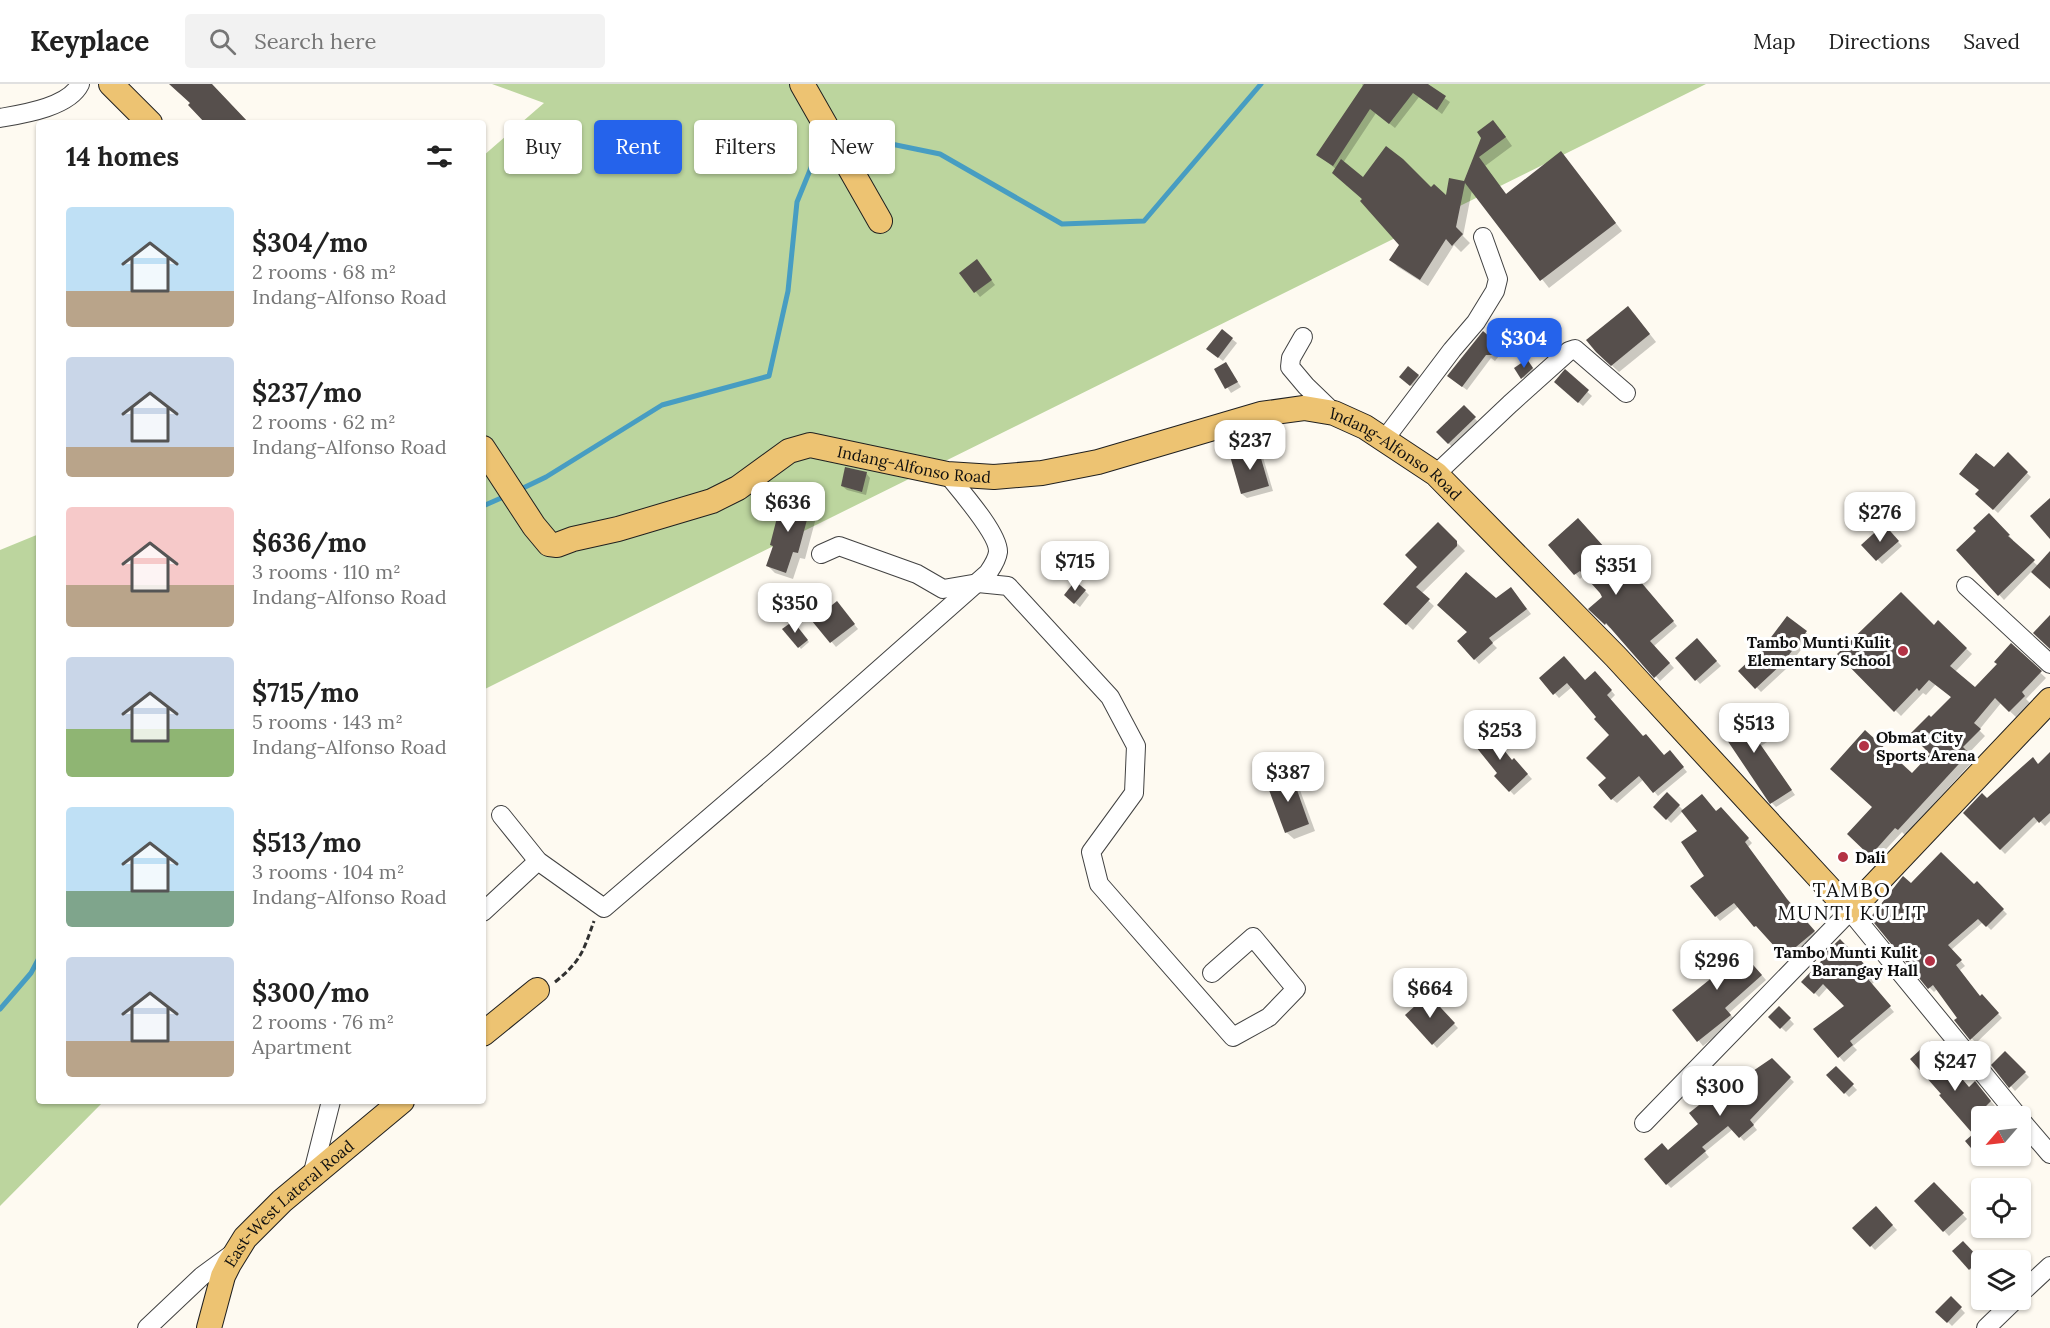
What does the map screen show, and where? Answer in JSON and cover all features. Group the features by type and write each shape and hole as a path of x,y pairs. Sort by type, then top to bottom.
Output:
{"main road":[{"path":"111,84 147,120"},
{"path":"802,84 880,221"},
{"name":"Indang-Alfonso Road","path":"486,453 534,526 553,545 618,529 725,496 789,451 810,444 947,474 994,477 1042,473 1098,462 1262,414 1304,408 1334,413 1365,428 1436,474 1616,657 1850,911"},
{"path":"1850,911 2050,700"},
{"path":"486,1032 537,990"},
{"name":"East-West Lateral Road","path":"209,1328 223,1276 236,1251 266,1216 398,1104"}],"street":[{"path":"0,118 33,112 65,99 78,89 80,84"},
{"path":"1384,440 1476,322 1495,291 1498,279 1483,237"},
{"path":"1303,337 1291,358 1290,367 1334,413"},
{"path":"1436,474 1509,404 1569,351 1575,349 1626,393"},
{"path":"501,815 538,861 604,908 988,573 996,559 997,543 993,534 947,474"},
{"path":"821,554 839,546 917,574 943,589 978,583 1008,586 1110,697 1136,746 1134,793 1091,852 1099,884 1233,1037 1269,1017 1296,989 1253,937 1212,973"},
{"path":"1966,586 2050,664"},
{"path":"486,909 538,861"},
{"path":"1644,1123 1850,911 2009,1106"},
{"path":"312,1176 330,1104"},
{"path":"2031,1132 2050,1154"},
{"path":"147,1328 202,1276 236,1251"},
{"path":"2031,1284 2050,1266"},
{"path":"1986,1328 2005,1310"}],"path":[{"path":"537,990 543,993 569,971 580,958 594,922 604,908"}],"green space":[{"path":"492,84 1706,84 486,689 486,153 504,138 504,174 582,174 582,120 524,120 544,103"},
{"path":"36,535 36,1104 101,1104 0,1206 0,550"}],"building":[{"path":"169,84 212,84 246,120 202,120 188,105 190,103"},
{"path":"1364,84 1428,84 1446,96 1437,110 1413,93 1389,124 1370,109 1333,166 1316,155"},
{"path":"1493,120 1506,137 1479,157 1506,194 1561,151 1616,223 1540,281 1465,183 1456,227 1463,234 1452,246 1446,239 1420,280 1389,260 1399,245 1360,201 1362,199 1332,173 1341,159 1363,177 1386,146 1403,159 1431,187 1434,184 1446,195 1449,178 1464,181 1481,138 1477,132"},
{"path":"977,259 992,280 974,293 959,273"},
{"path":"1628,306 1650,334 1611,366 1586,340"},
{"path":"1222,329 1233,338 1218,358 1206,349"},
{"path":"1483,331 1500,346 1492,355 1486,355 1462,387 1447,376"},
{"path":"1527,359 1533,368 1521,379 1514,368"},
{"path":"1226,362 1238,382 1225,389 1214,369"},
{"path":"1408,366 1419,375 1410,386 1399,377"},
{"path":"1565,369 1589,390 1578,403 1554,382"},
{"path":"1464,405 1476,417 1448,444 1436,432"},
{"path":"1258,448 1269,486 1241,494 1230,456"},
{"path":"2008,452 2028,472 1993,510 1975,494 1979,490 1959,474 1976,453 1994,467"},
{"path":"845,467 867,472 862,492 841,486"},
{"path":"782,498 811,505 798,553 793,552 786,573 766,566 773,546 770,545"},
{"path":"2050,498 2050,539 2030,516"},
{"path":"1989,513 2010,535 2008,536 2035,560 1998,596 1956,550 1976,531 1973,528"},
{"path":"1578,518 1605,548 1600,553 1621,575 1629,568 1674,621 1650,641 1670,663 1654,678 1606,623 1605,625 1588,609 1602,597 1600,593 1580,571 1574,575 1548,545"},
{"path":"1438,522 1457,541 1457,546 1416,587 1430,599 1406,625 1383,604 1417,567 1405,555"},
{"path":"1884,524 1899,541 1876,561 1861,545"},
{"path":"2050,551 2050,589 2031,572"},
{"path":"1466,572 1496,598 1511,587 1527,609 1489,638 1493,643 1474,660 1457,641 1467,632 1437,605"},
{"path":"1075,581 1086,590 1074,604 1064,595"},
{"path":"1901,592 1934,625 1938,620 1967,648 1950,666 1975,687 1997,664 1994,662 2011,643 2042,671 2022,692 2025,696 2009,712 1995,698 1974,723 1981,729 1963,747 1969,753 1898,830 1895,828 1870,856 1847,834 1872,807 1830,769 1865,730 1912,773 1930,754 1910,734 1951,697 1929,680 1919,691 1917,688 1894,712 1837,654"},
{"path":"837,601 855,624 830,643 812,621"},
{"path":"2050,615 2050,649 2033,633"},
{"path":"1787,616 1807,631 1782,664 1755,689 1738,671 1763,648"},
{"path":"793,621 808,640 798,648 782,629"},
{"path":"1697,638 1717,661 1695,681 1675,658"},
{"path":"1564,656 1585,680 1595,671 1612,690 1607,695 1643,736 1646,734 1664,755 1670,750 1684,767 1653,793 1639,776 1611,800 1598,785 1606,778 1586,758 1609,735 1567,683 1553,695 1539,678"},
{"path":"1740,703 1764,737 1758,741 1792,790 1770,804 1725,737 1732,732 1722,715"},
{"path":"1488,730 1512,760 1514,758 1528,774 1509,792 1494,776 1497,773 1472,742"},
{"path":"2050,752 2050,813 2039,823 2034,817 2000,850 1963,813 1982,793 1987,798 2033,757 2038,764"},
{"path":"1291,773 1309,824 1285,833 1266,782"},
{"path":"1667,792 1680,805 1666,820 1653,807"},
{"path":"1702,794 1716,811 1721,807 1749,838 1745,842 1787,899 1815,931 1784,957 1734,903 1715,917 1690,886 1704,876 1681,842 1697,831 1681,811"},
{"path":"1941,852 1974,884 1977,881 2004,909 1986,927 1978,919 1948,945 1962,960 1956,965 1980,996 1982,994 1999,1013 1970,1040 1954,1020 1957,1018 1933,985 1928,989 1870,918 1903,876 1911,883"},
{"path":"1840,939 1874,974 1868,979 1891,1006 1850,1041 1853,1045 1838,1058 1813,1029 1844,1006 1823,984 1814,994 1801,982 1823,959 1821,957"},
{"path":"1731,940 1762,975 1725,1008 1731,1015 1697,1042 1672,1010 1714,976 1703,965"},
{"path":"1428,994 1455,1023 1432,1045 1405,1015"},
{"path":"1779,1006 1791,1018 1780,1029 1768,1017"},
{"path":"1930,1041 1969,1087 1975,1081 1991,1101 1986,1106 1971,1106 1971,1132 1939,1095 1941,1094 1910,1059"},
{"path":"2005,1051 2026,1072 2009,1088 1991,1065"},
{"path":"1772,1058 1791,1077 1750,1120 1754,1125 1739,1138 1728,1126 1702,1147 1706,1151 1666,1185 1644,1159 1662,1143 1668,1150 1698,1124 1689,1113 1709,1097 1706,1093 1716,1084 1722,1091 1744,1067 1750,1073"},
{"path":"1836,1066 1854,1084 1844,1094 1826,1075"},
{"path":"1971,1136 1971,1148 1965,1141"},
{"path":"1934,1182 1964,1213 1943,1232 1914,1201"},
{"path":"1876,1206 1893,1225 1870,1247 1852,1228"},
{"path":"1963,1241 1972,1250 1969,1270 1952,1251"},
{"path":"1951,1296 1962,1307 1947,1323 1935,1312"}],"waterway":[{"path":"895,145 940,154 1062,224 1144,221 1261,84"},
{"path":"519,490 546,477 662,405 769,376 788,291 797,202 809,173"},
{"path":"486,505 508,495"},
{"path":"0,1009 31,973 36,964"}],"place":[{"name":"Tambo Munti Kulit Elementary School","path":"1903,651"},
{"name":"Obmat City Sports Arena","path":"1864,746"},
{"name":"Dali","path":"1843,857"},
{"name":"Tambo Munti Kulit Barangay Hall","path":"1930,961"}],"district":[{"name":"TAMBO MUNTI KULIT","path":"1852,900"}]}
